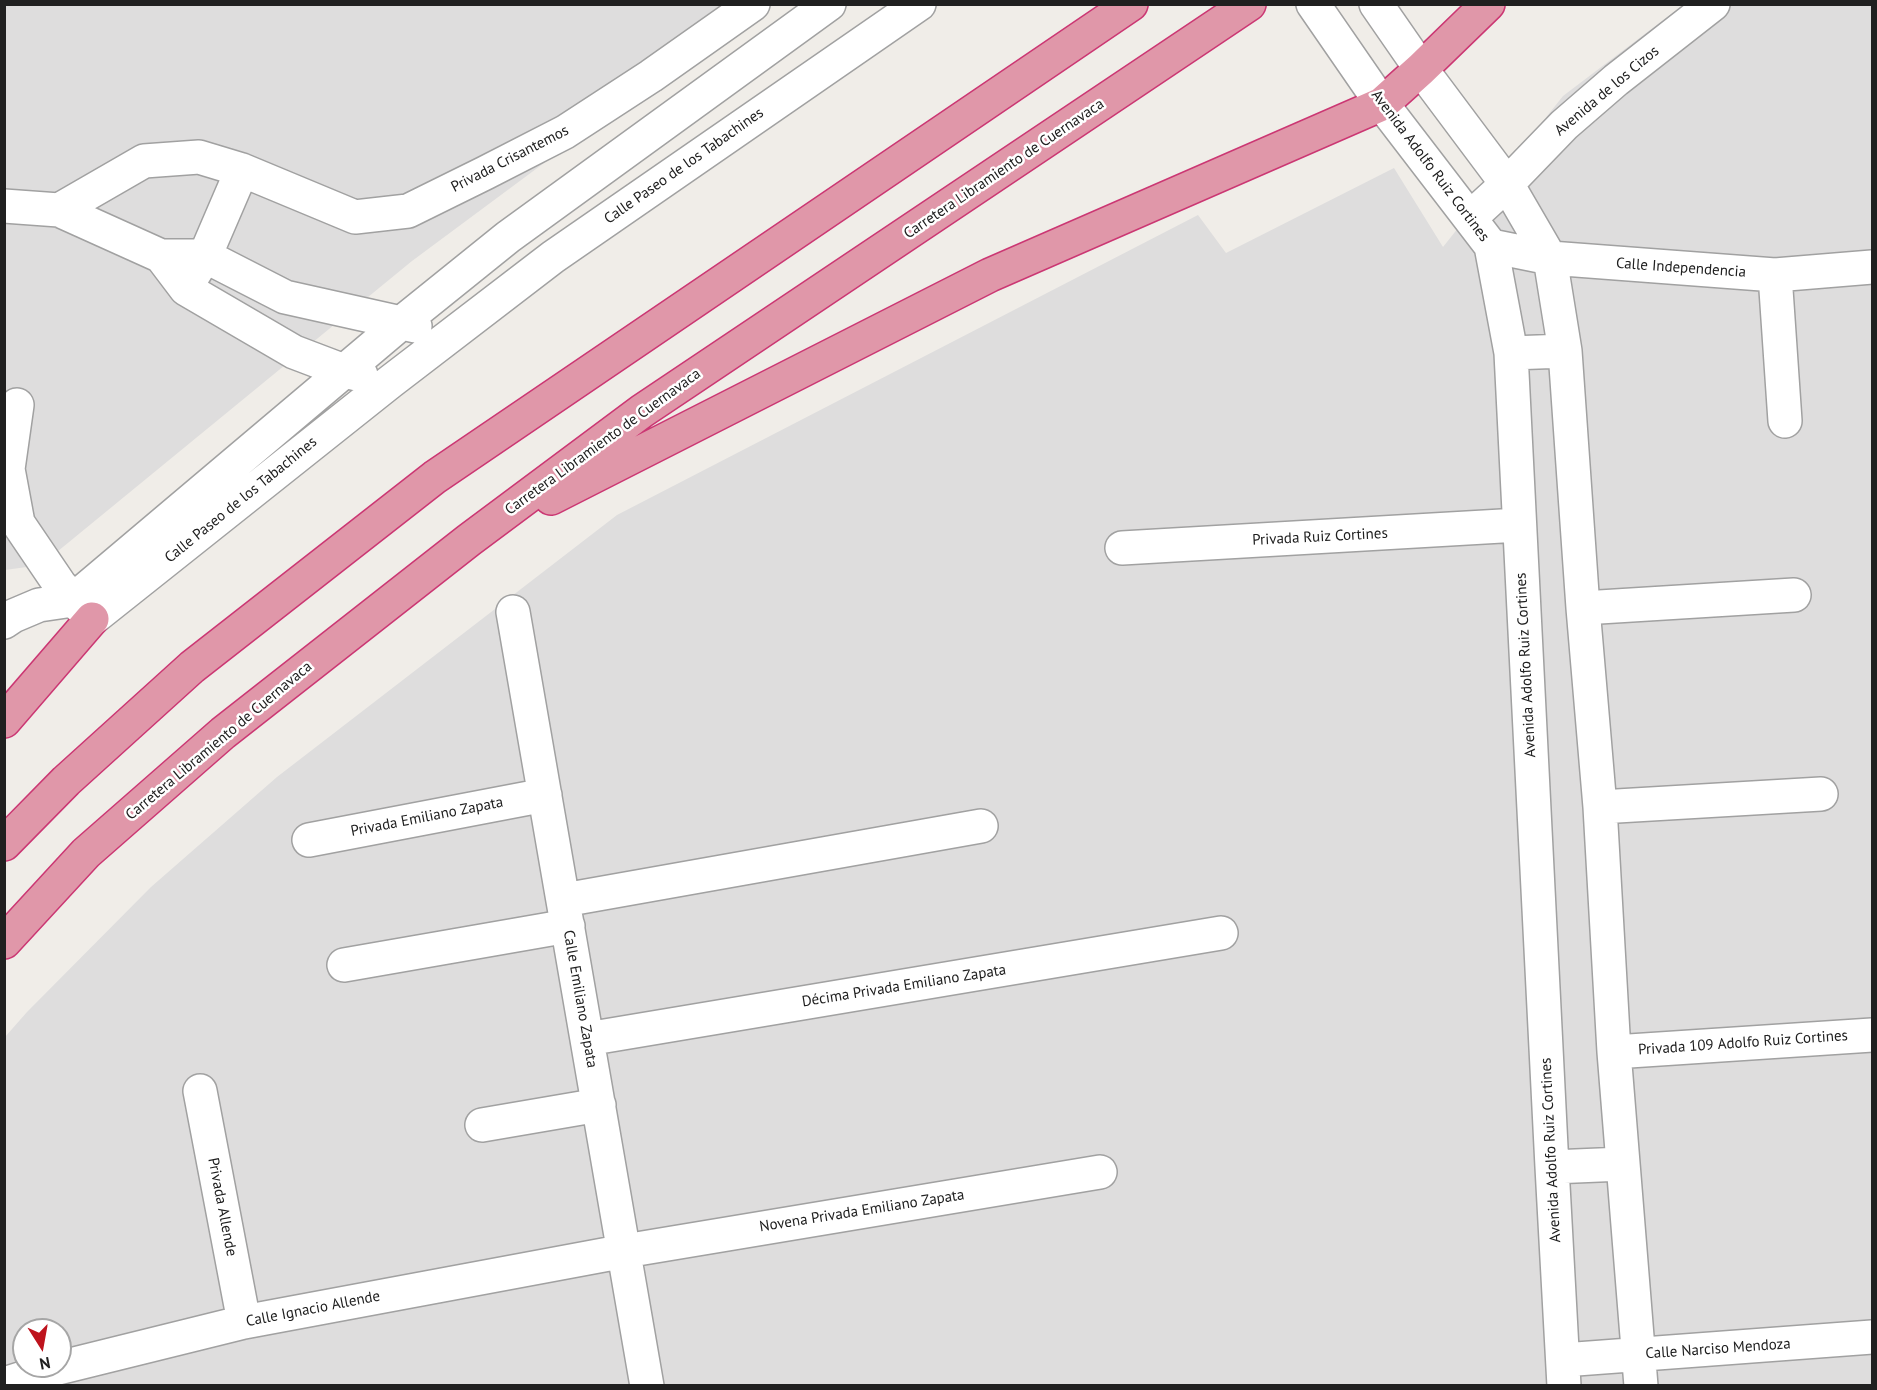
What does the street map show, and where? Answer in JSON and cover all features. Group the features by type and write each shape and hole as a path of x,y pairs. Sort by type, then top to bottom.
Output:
{"highway":[{"path":"4,844 66,781 192,667 435,477 1131,4"},
{"path":"469,540 990,275 1382,104 1488,4"},
{"name":"Carretera Libramiento de Cuernavaca","path":"4,942 86,853 214,741 469,540 642,411 1246,7"},
{"path":"4,721 83,610"}],"street":[{"name":"Privada Crisantemos","path":"59,210 144,161 199,157 242,170 355,217 408,211 565,132 651,76 753,4"},
{"name":"Calle Paseo de los Tabachines","path":"83,610 344,371 400,324 508,237 829,4"},
{"name":"Calle Paseo de los Tabachines","path":"83,610 390,382 553,257 919,4"},
{"name":"Avenida Adolfo Ruiz Cortines","path":"1313,4 1382,104 1491,246 1511,353 1563,1373"},
{"path":"1376,4 1421,69 1507,184 1550,258 1565,351 1600,807 1614,1052 1640,1370"},
{"name":"Avenida de los Cizos","path":"1470,218 1573,117 1713,4"},
{"path":"186,289 205,256 242,170"},
{"path":"4,206 59,210 161,256 205,256 285,297 400,324 452,333"},
{"name":"Calle Independencia","path":"1491,246 1550,258 1775,275 1872,267"},
{"path":"161,256 186,289 294,352 344,371 390,382"},
{"path":"1775,275 1785,421"},
{"path":"1511,353 1565,351"},
{"path":"17,405 8,469 18,523 60,585 83,610"},
{"name":"Privada Ruiz Cortines","path":"1122,548 1519,525"},
{"path":"1583,608 1794,595"},
{"path":"4,622 39,605 83,610"},
{"name":"Calle Emiliano Zapata","path":"513,612 647,1386"},
{"path":"1600,807 1821,794"},
{"name":"Privada Emiliano Zapata","path":"309,840 545,795"},
{"path":"344,966 566,913 981,826"},
{"name":"Décima Privada Emiliano Zapata","path":"587,1039 1221,933"},
{"name":"Privada 109 Adolfo Ruiz Cortines","path":"1614,1052 1872,1035"},
{"name":"Privada Allende","path":"200,1091 244,1322"},
{"path":"482,1125 598,1104"},
{"path":"1552,1167 1623,1164"},
{"name":"Novena Privada Emiliano Zapata","path":"625,1251 1100,1172"},
{"name":"Calle Ignacio Allende","path":"4,1384 44,1379 244,1322 625,1251"},
{"name":"Calle Narciso Mendoza","path":"1563,1373 1640,1370 1872,1336"}],"shaded area":[{"path":"4,5 757,5 412,261 41,565 5,570"},
{"path":"1683,5 1872,5 1872,1385 5,1386 5,1037 151,887 277,777 617,515 1198,215 1226,253 1394,168 1443,247 1563,96"}]}
